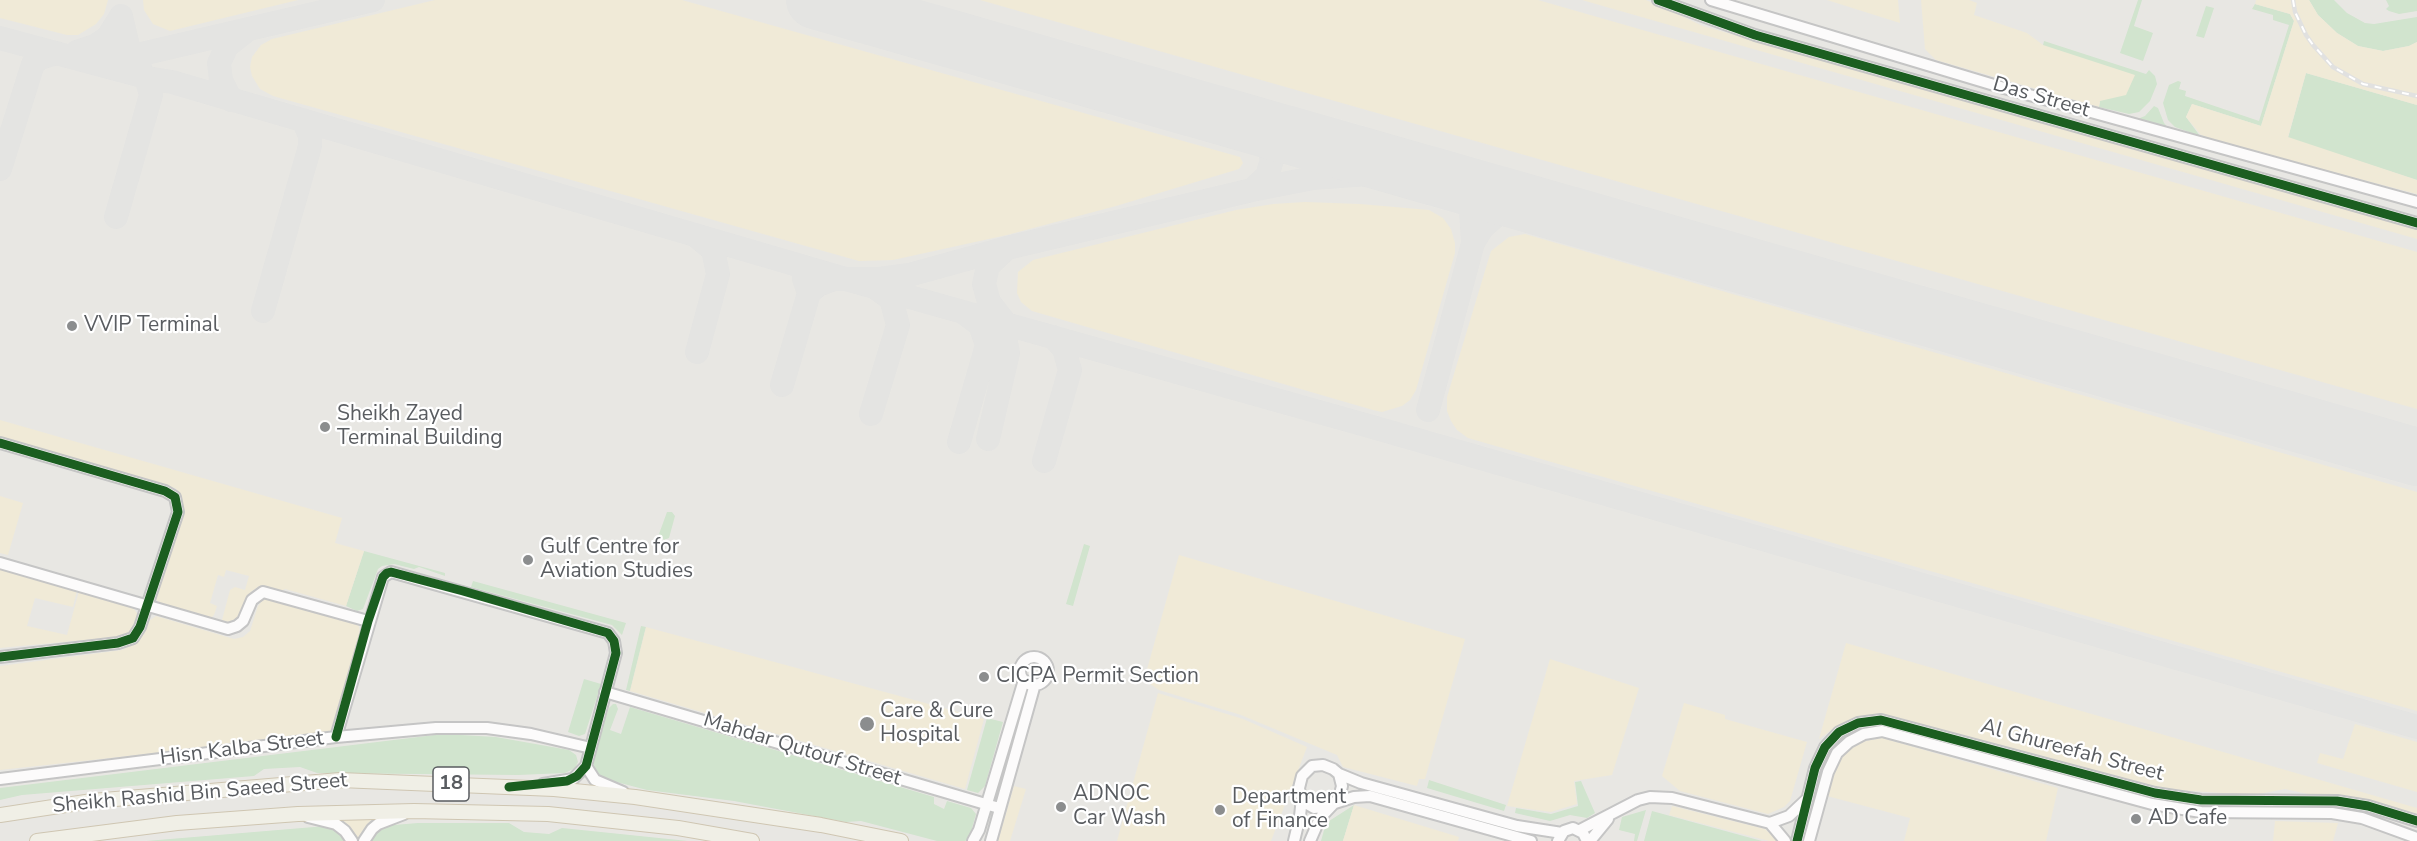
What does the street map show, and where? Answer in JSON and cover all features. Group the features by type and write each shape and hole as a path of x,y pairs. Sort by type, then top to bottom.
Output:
{"main road":[{"name":"Sheikh Rashid Bin Saeed Street","path":"0,815 93,801 340,780 554,789 636,797 799,821 901,841"},
{"name":"Sheikh Rashid Bin Saeed Street","path":"38,841 177,823 298,814 414,811 548,814 678,828 752,841"}],"street":[{"name":"Das Street","path":"1658,0 1755,35 2417,224"},
{"name":"Das Street","path":"1711,0 2004,88 2417,202"},
{"path":"0,443 165,491 175,497 178,512 140,627 133,638 118,643 0,657"},
{"path":"0,563 228,629 243,621 252,600 263,592 369,621"},
{"path":"336,737 383,577 391,572 608,633 614,641 616,653 586,766 577,776 567,782 509,787"},
{"path":"973,841 980,830 1024,680 1020,669 1023,662 1029,658 1040,658 1045,663 1047,672 1043,680 1035,684 1024,680"},
{"path":"991,841 1035,684"},
{"name":"Mahdar Qutouf Street","path":"605,692 999,808"},
{"path":"1012,720 1023,724"},
{"name":"Al Ghureefah Street","path":"1797,841 1815,768 1825,747 1839,732 1858,723 1881,720 2155,793 2201,800 2337,801 2368,806 2417,821"},
{"name":"Hisn Kalba Street","path":"0,779 336,737 436,728 487,728 531,734 591,748"},
{"name":"Al Ghureefah Street","path":"1809,841 1828,772 1837,753 1848,742 1864,734 1882,731 2152,804 2201,812 2332,813 2362,818 2417,838"},
{"path":"1294,841 1302,798 1299,782 1305,771 1312,766 1323,765 1361,783 1560,837 1570,829 1580,830 1638,800 1661,797 1682,800 1770,823 1785,841"},
{"path":"586,766 599,783 636,797"},
{"path":"1310,841 1316,824 1339,798 1342,786 1338,774"},
{"path":"1302,798 1314,807 1354,797 1370,796 1531,841"},
{"path":"1770,823 1794,812 1808,798"},
{"path":"364,841 378,824 414,811"},
{"path":"298,814 336,824 352,841"},
{"path":"1580,830 1589,841 1610,816"}],"green space":[{"path":"2138,0 2142,0 2134,26 2153,33 2143,61 2120,53"},
{"path":"2309,0 2334,0 2347,13 2365,23 2374,24 2417,17 2417,42 2409,46 2383,51 2358,46 2337,33 2318,15"},
{"path":"2386,0 2417,0 2417,11 2399,14 2389,11 2386,9 2389,6"},
{"path":"2255,4 2290,14 2294,21 2261,126 2192,104 2186,117 2200,136 2175,127 2168,120 2163,103 2169,85 2178,81 2181,82 2179,89 2186,91 2185,96 2259,121 2289,25 2273,20 2273,15 2252,9"},
{"path":"2206,6 2214,8 2204,38 2196,36"},
{"path":"2044,41 2146,74 2149,70 2155,76 2157,84 2150,101 2139,112 2129,114 2099,107 2100,102 2043,45"},
{"path":"2306,73 2417,105 2417,180 2288,138"},
{"path":"2154,106 2158,108 2164,123 2170,130 2135,120 2145,116"},
{"path":"667,512 672,512 675,516 669,538 664,540 659,534"},
{"path":"1084,544 1090,546 1073,606 1066,604"},
{"path":"364,551 445,573 445,576 419,567 414,569 394,564 382,566 378,569 363,609 357,611 346,606"},
{"path":"473,581 626,623 622,635 612,625 471,587"},
{"path":"641,626 646,627 630,691 626,690"},
{"path":"584,679 601,684 585,734 579,736 568,732"},
{"path":"616,704 618,709 610,730 621,734 630,707 934,797 934,804 944,809 947,801 971,808 976,814 969,839 937,841 861,821 846,822 734,801 647,790 605,779 596,775 592,758 609,708"},
{"path":"987,718 1003,722 985,786 978,793 967,790"},
{"path":"443,734 496,737 569,750 576,755 578,762 575,768 565,773 518,775 317,773 300,767 264,769 254,776 22,795 0,800 0,788"},
{"path":"1429,780 1506,805 1504,811 1427,788"},
{"path":"1581,781 1595,813 1587,818 1570,815 1550,821 1515,813 1516,808 1551,814 1578,806 1575,782"},
{"path":"1354,805 1343,841 1321,841 1326,823"},
{"path":"1646,810 1637,841 1634,841 1635,834 1619,830 1622,817"},
{"path":"1652,811 1762,841 1644,841"},
{"path":"418,823 509,823 524,832 549,834 562,828 688,841 369,841 372,833 382,826"},
{"path":"326,826 342,834 346,841 146,841"}],"sand":[{"path":"0,0 108,0 104,14 96,24 78,35 67,35 0,18"},
{"path":"143,0 298,0 170,31 153,24 144,10"},
{"path":"435,0 682,0 1240,157 1243,163 1239,169 1116,206 1007,235 893,260 859,261 273,96 260,89 252,76 250,67 252,57 261,45 272,39"},
{"path":"980,0 1538,0 2417,252 2417,409"},
{"path":"1582,0 1646,0 1703,26 2417,230 2417,239"},
{"path":"1827,0 1898,0 1900,23"},
{"path":"1921,0 1969,0 1977,3 1974,15 2027,33 2043,45 2135,75 2126,95 2100,101 2099,107 1936,60 1925,49"},
{"path":"2256,0 2309,0 2318,15 2337,33 2358,46 2383,51 2409,46 2417,42 2417,105 2306,73 2288,137 2417,180 2417,194 2232,146 2201,135 2186,117 2192,104 2261,126 2294,21 2290,14 2255,4"},
{"path":"1305,202 1429,210 1443,218 1451,229 1455,253 1416,390 1410,400 1402,406 1382,412 1373,410 1032,311 1021,302 1017,293 1018,272 1033,260 1236,210"},
{"path":"1525,234 2417,492 2417,711 1468,438 1457,430 1451,421 1447,411 1447,397 1491,251 1509,237"},
{"path":"0,420 342,518 335,543 364,551 346,606 285,589 281,591 259,586 251,592 242,618 238,622 228,624 222,620 230,590 235,587 245,590 249,576 226,570 224,577 218,575 210,603 217,606 211,618 161,605 154,597 157,582 162,579 181,514 181,497 178,491 175,488 0,437"},
{"path":"0,496 23,503 8,555 0,553"},
{"path":"1179,555 1465,639 1425,779 1419,779 1417,786 1343,767 1337,755 1241,715 1159,690 1144,680"},
{"path":"0,569 77,591 73,607 35,598 27,626 67,635 79,591 132,606 138,615 134,626 128,634 116,637 0,648"},
{"path":"268,598 359,626 360,633 333,727 329,732 322,735 0,770 0,666 122,650 137,643 149,621 156,616 234,639 243,637 250,631 258,606"},
{"path":"646,627 984,719 965,789 630,691"},
{"path":"1846,643 2417,808 2417,819 2339,797 2312,795 2285,789 2254,795 2160,789 1859,718 1837,726 1819,739"},
{"path":"1550,659 1639,688 1612,775 1574,781 1577,804 1551,812 1507,806"},
{"path":"1158,693 1243,719 1307,747 1271,841 1117,841"},
{"path":"1684,703 1725,715 1725,719 1807,742 1790,801 1784,807 1768,814 1680,791 1662,776"},
{"path":"2355,724 2417,742 2417,792 2317,763 2320,753 2343,759"},
{"path":"1882,738 2058,788 2046,841 1904,841 1910,818 1827,796 1831,775 1842,756 1853,746"},
{"path":"1014,786 1026,789 1010,841 998,841"},
{"path":"1354,805 1459,837 1458,841 1343,841"},
{"path":"1672,806 1765,829 1778,841 1769,841 1669,815"},
{"path":"373,817 357,839 340,818"},
{"path":"2275,821 2338,823 2333,841 2273,841"}],"taxiway":[{"path":"100,55 133,56 373,0"},
{"path":"77,52 95,46 108,37 121,16 128,46 140,67"},
{"path":"231,100 221,80 219,63 227,46 246,31"},
{"path":"0,38 153,79 172,82 842,278 1376,428 2417,727"},
{"path":"0,169 33,64 40,58 57,53"},
{"path":"116,217 151,95 147,81 142,76"},
{"path":"263,311 310,146 310,136 303,120"},
{"path":"1252,190 1267,176 1272,160 1268,144 1254,125"},
{"path":"809,293 818,285 834,279 879,279 909,275 1007,248 1252,190 1313,178 1368,174 1438,178 1460,191 1466,200 1471,210 1473,243 1428,410"},
{"path":"1473,243 1482,228 1499,213 1511,208 1543,208"},
{"path":"695,235 713,250 718,274 697,352"},
{"path":"1006,324 989,302 984,284 988,266 1007,248"},
{"path":"782,385 809,293 804,279"},
{"path":"871,414 898,325 891,299 876,288"},
{"path":"959,442 987,345 980,325 964,313"},
{"path":"988,439 1008,353 1005,337 998,325 991,319"},
{"path":"1044,461 1070,370 1064,349 1053,337"}],"runway":[{"path":"815,0 2417,457"}],"railway":[{"path":"2293,0 2295,12 2306,35 2333,67 2363,84 2417,96"}],"cycle path":[{"path":"1658,0 1755,35 2417,223"},
{"path":"0,443 165,491 175,497 178,512 140,627 133,638 118,643 0,657"},
{"path":"336,737 368,621 383,577 387,573 391,572 463,591 608,633 614,641 616,653 586,766 577,776 567,781 509,787"},
{"path":"1797,841 1815,768 1825,747 1839,732 1858,723 1881,720 2155,793 2201,800 2337,801 2368,806 2417,821"}],"place":[{"name":"VVIP Terminal","path":"72,326"},
{"name":"Sheikh Zayed Terminal Building","path":"325,427"},
{"name":"Gulf Centre for Aviation Studies","path":"528,560"},
{"name":"CICPA Permit Section","path":"984,677"},
{"name":"Care & Cure Hospital","path":"867,724"},
{"name":"ADNOC Car Wash","path":"1061,807"},
{"name":"Department of Finance","path":"1220,810"},
{"name":"AD Cafe","path":"2136,819"}]}
